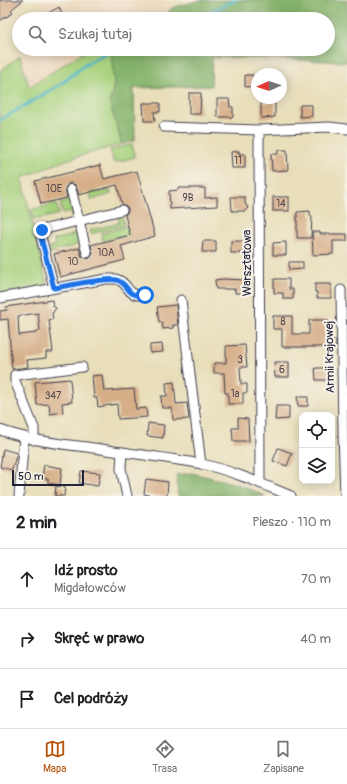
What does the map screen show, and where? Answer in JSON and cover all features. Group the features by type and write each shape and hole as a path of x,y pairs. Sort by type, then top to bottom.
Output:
{"street":[{"path":"164,127 259,130 329,127 347,129"},
{"name":"Warsztatowa","path":"259,130 260,483"},
{"path":"71,189 88,253"},
{"path":"54,288 40,234 42,230 122,210"},
{"path":"0,298 106,279 116,279 132,294 137,296 145,295"},
{"name":"Armii Krajowej","path":"341,290 345,496"},
{"path":"181,300 201,464"},
{"path":"34,440 34,428 15,381 15,375 82,367"},
{"path":"0,430 34,440 201,464 224,470 291,496"},
{"path":"19,496 24,437"},
{"path":"122,452 121,468 127,496"}],"shaded area":[{"path":"39,0 169,0 172,8 168,12 42,12"},
{"path":"20,56 77,56 29,87"}],"green space":[{"path":"200,0 347,0 347,62 212,57 211,86 134,88 135,140 122,144 110,103 114,85 112,56 335,56 335,12 168,12 172,8"},
{"path":"20,56 29,87 77,56 112,56 114,85 110,103 122,144 66,160 22,178 47,285 0,294 0,71"},
{"path":"132,144 135,157 114,163 110,150"},
{"path":"110,190 111,194 92,200 90,193"},
{"path":"71,200 74,216 72,219 70,211 62,213 60,203"},
{"path":"56,203 59,214 34,220 31,210"},
{"path":"122,214 124,225 91,234 90,230 119,223 118,215"},
{"path":"127,226 131,242 123,244 120,236 103,241 101,234"},
{"path":"74,227 77,227 81,244 49,253 48,248 55,246 54,240 76,234"},
{"path":"192,473 237,484 265,496 178,496 176,475"}],"building":[{"path":"0,0 23,0 11,10 13,12 0,21"},
{"path":"59,7 61,12 50,12"},
{"path":"245,75 251,75 251,86 245,87"},
{"path":"189,93 201,93 200,114 189,114"},
{"path":"217,99 229,99 230,107 233,107 233,117 217,117"},
{"path":"143,103 160,103 160,112 154,112 155,121 144,121"},
{"path":"261,104 275,104 275,117 261,118"},
{"path":"300,105 312,105 312,116 300,117"},
{"path":"278,150 287,150 288,170 272,171 271,154 278,154"},
{"path":"239,151 239,154 245,154 245,168 232,168 231,152"},
{"path":"100,165 104,179 137,171 155,236 121,246 125,260 60,277 54,254 79,248 82,257 89,259 93,254 91,245 130,235 125,215 128,212 128,208 122,204 117,185 79,195 76,185 69,183 65,188 67,198 41,204 35,181"},
{"path":"178,188 205,188 205,198 217,197 217,206 170,209 169,191 178,190"},
{"path":"231,197 245,197 245,203 248,208 245,211 232,211"},
{"path":"273,197 289,197 289,211 273,211"},
{"path":"310,211 310,216 312,216 311,238 297,238 297,212"},
{"path":"312,232 320,232 320,234 347,234 347,241 333,241 333,254 313,255"},
{"path":"203,241 216,241 216,252 202,252"},
{"path":"231,241 245,241 245,253 231,253"},
{"path":"286,242 286,255 273,255 273,243"},
{"path":"289,262 303,262 303,269 289,270"},
{"path":"274,279 289,279 289,289 293,289 293,299 283,299 283,293 274,293"},
{"path":"215,280 246,280 245,293 235,293 235,289 216,289"},
{"path":"315,284 331,284 331,298 317,298"},
{"path":"52,300 53,306 56,308 52,314 53,319 49,320 53,352 46,352 46,358 27,360 28,367 12,369 8,319 0,320 0,311 7,310 6,307","holes":["38,313 40,331 36,331 36,333 19,335 18,316"]},
{"path":"176,305 178,325 173,325 173,328 163,329 162,322 159,322 157,307"},
{"path":"273,316 292,316 292,334 309,334 309,320 328,320 328,340 336,340 336,347 282,347 282,329 273,329"},
{"path":"162,344 163,352 150,353 150,345"},
{"path":"245,345 247,367 240,367 241,384 247,384 247,393 243,393 243,404 228,404 228,393 225,393 224,373 214,373 214,363 226,363 226,346"},
{"path":"274,362 289,362 289,377 275,377"},
{"path":"315,368 329,368 329,380 316,380"},
{"path":"102,375 104,391 134,389 136,409 146,408 147,417 118,419 117,404 98,407 97,398 94,398 92,376"},
{"path":"70,379 72,402 62,403 63,412 50,414 49,404 37,405 35,382"},
{"path":"174,382 176,404 187,403 189,419 173,420 172,408 162,408 161,396 167,396 166,383"},
{"path":"297,397 308,397 308,406 298,406"},
{"path":"276,406 289,406 289,419 275,420"},
{"path":"238,418 248,419 249,441 233,441 232,428 238,428"},
{"path":"148,423 164,425 163,438 147,436"},
{"path":"278,448 292,453 287,466 273,461"},
{"path":"3,449 17,453 12,470 0,467"},
{"path":"44,465 62,468 60,485 48,483 48,479 42,478"},
{"path":"81,471 100,473 98,486 79,483"},
{"path":"146,479 168,482 167,496 153,496 144,494"},
{"path":"56,486 65,487 64,496 55,496"}],"waterway":[{"path":"210,12 236,0"},
{"path":"0,120 61,84 82,67 100,56"}],"route":[{"path":"42,230 40,234 54,288 106,279 116,279 132,294 137,296 145,295"}]}
